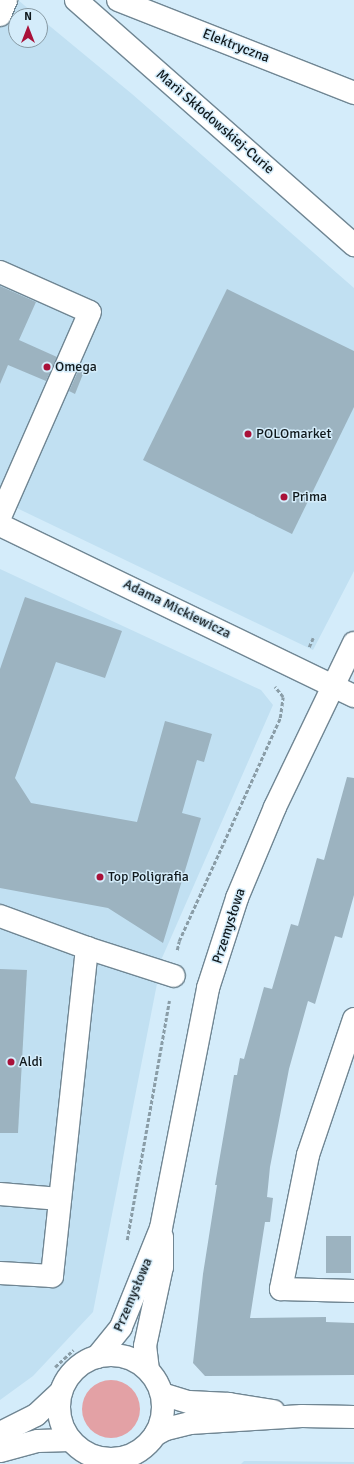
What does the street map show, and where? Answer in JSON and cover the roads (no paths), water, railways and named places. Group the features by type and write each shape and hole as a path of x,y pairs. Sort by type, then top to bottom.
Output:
{"street":[{"path":"0,15 6,0"},
{"name":"Marii Skłodowskiej-Curie","path":"76,0 354,245"},
{"name":"Elektryczna","path":"118,0 354,93"},
{"path":"0,272 90,312 0,517"},
{"name":"Adama Mickiewicza","path":"0,525 333,684 354,696"},
{"name":"Przemysłowa","path":"97,1357 121,1326 161,1228 208,988 236,898 275,807 354,643"},
{"path":"0,916 87,948 174,976"},
{"path":"0,1273 52,1276 87,948"},
{"path":"354,1019 308,1154 281,1289 354,1291"},
{"path":"0,1194 60,1199"},
{"name":"Przemysłowa","path":"148,1370 145,1346 162,1267 161,1228"},
{"path":"0,1433 36,1415 62,1392 75,1370 97,1357 124,1357 148,1370 162,1394 164,1408 156,1435"},
{"path":"62,1392 60,1417 70,1440 96,1460 137,1458 156,1435 166,1428 190,1423 302,1416 354,1417"},
{"path":"162,1394 189,1402 229,1404 302,1416"},
{"path":"0,1451 38,1441 70,1440"}],"place":[{"name":"Omega","path":"47,367"},
{"name":"POLOmarket","path":"248,434"},
{"name":"Prima","path":"284,497"},
{"name":"Top Poligrafia","path":"100,877"},
{"name":"Aldi","path":"11,1062"}]}
